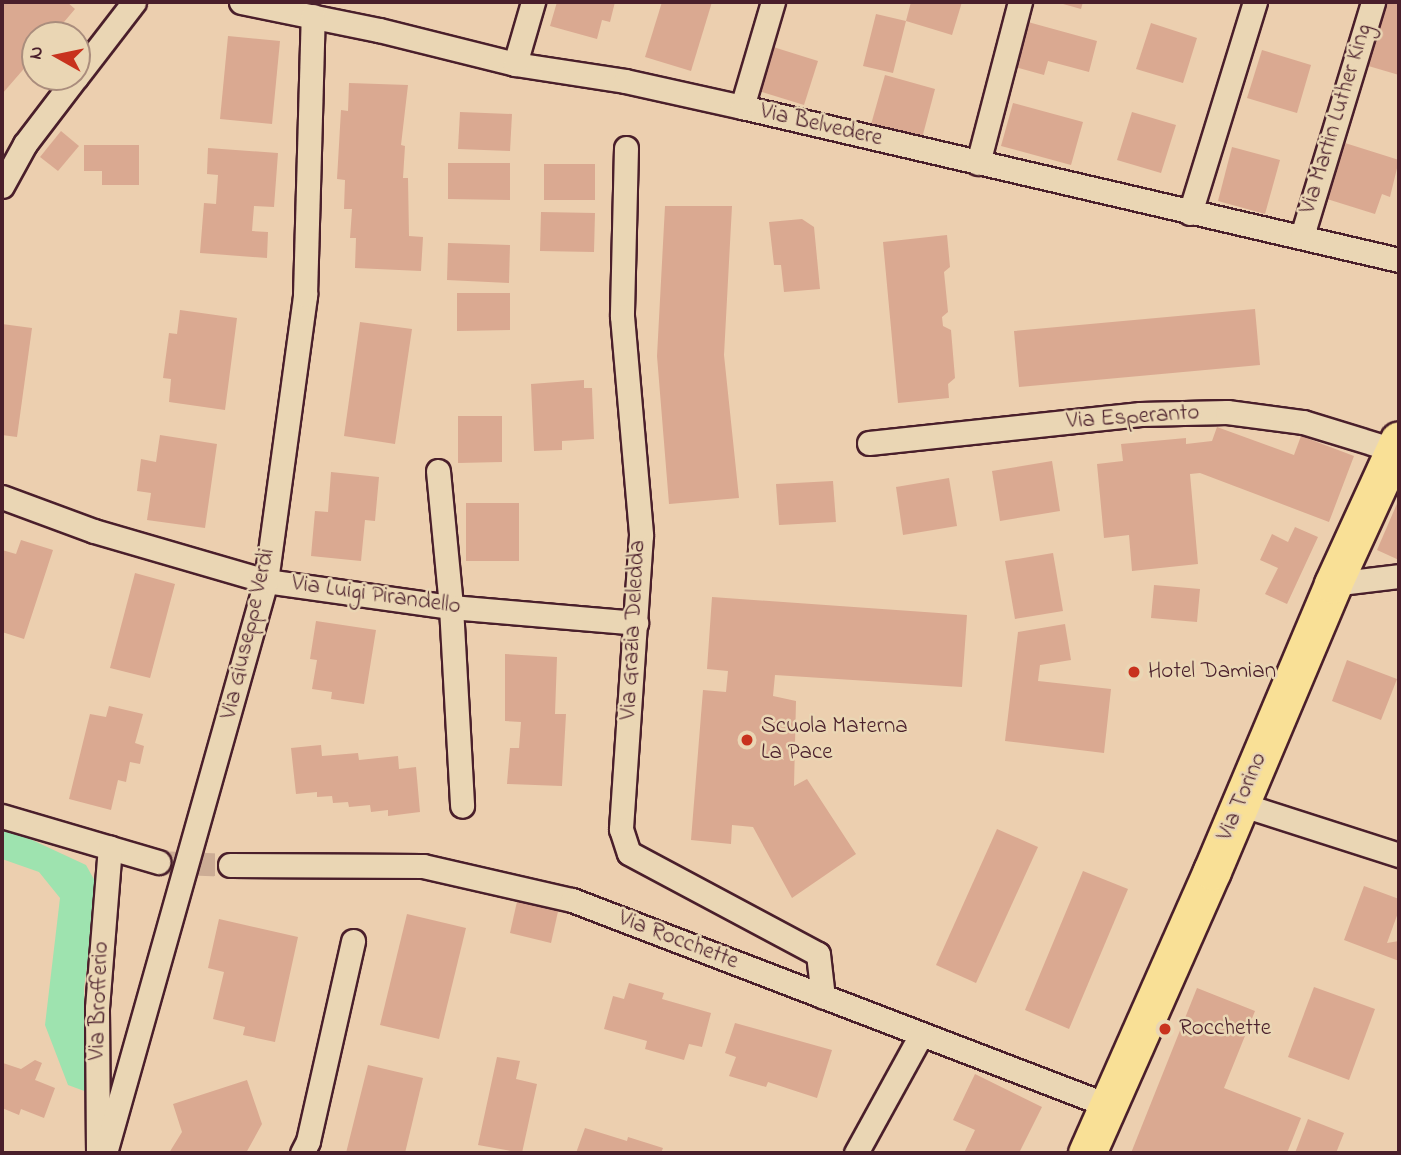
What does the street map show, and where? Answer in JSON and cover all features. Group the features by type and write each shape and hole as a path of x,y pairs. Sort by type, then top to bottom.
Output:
{"main road":[{"name":"Via Torino","path":"1087,1153 1333,584 1396,445"}],"street":[{"path":"91,59 134,2"},
{"name":"Via Belvedere","path":"241,2 313,16 515,64 625,81 742,107 1399,260"},
{"path":"515,64 533,2"},
{"path":"742,107 773,2"},
{"path":"978,163 1020,2"},
{"path":"1190,213 1255,2"},
{"name":"Via Martin Luther King","path":"1302,236 1373,2"},
{"name":"Via Giuseppe Verdi","path":"106,1153 266,581 304,295 313,16"},
{"path":"2,186 25,144 66,91"},
{"name":"Via Grazia Deledda","path":"626,148 622,316 641,535 621,829 629,853 818,954 823,997"},
{"name":"Via Esperanto","path":"869,443 1140,414 1227,412 1303,422 1396,445"},
{"path":"438,471 451,607 463,806"},
{"name":"Via Luigi Pirandello","path":"2,497 94,531 266,581 451,607 636,624"},
{"path":"1333,584 1399,576"},
{"path":"1240,804 1399,855"},
{"path":"2,816 158,862"},
{"name":"Via Brofferio","path":"98,1153 97,1008 110,848"},
{"name":"Via Rocchette","path":"230,865 423,866 572,900 1107,1105"},
{"path":"302,1153 308,1141 353,941"},
{"path":"856,1153 920,1035"}],"green space":[{"path":"2,826 86,865 96,883 96,904 84,988 87,1092 68,1085 45,1025 60,898 39,872 2,859"}],"building":[{"path":"2,2 67,2 75,9 65,21 21,21 21,72 2,94"},
{"path":"557,2 615,2 610,22 602,20 597,39 550,26"},
{"path":"662,2 712,2 691,71 645,57"},
{"path":"911,2 962,2 952,35 906,21"},
{"path":"1056,2 1083,2 1081,9"},
{"path":"1384,2 1399,2 1399,75 1365,65"},
{"path":"876,14 906,21 893,73 863,66"},
{"path":"1028,22 1097,41 1089,72 1048,61 1044,75 1015,67"},
{"path":"1151,23 1197,38 1183,83 1136,69"},
{"path":"228,36 280,41 272,124 220,119"},
{"path":"770,46 818,61 804,105 756,90"},
{"path":"1262,50 1311,65 1297,113 1247,98"},
{"path":"885,75 935,89 921,142 870,128"},
{"path":"349,83 408,85 401,145 405,146 403,178 408,178 409,236 423,237 421,271 355,268 356,238 350,238 352,209 344,209 345,180 337,179 341,110 348,111"},
{"path":"1013,103 1083,122 1071,165 1001,146"},
{"path":"460,112 512,114 510,151 458,149"},
{"path":"1132,112 1176,125 1161,173 1117,160"},
{"path":"61,131 79,146 58,171 40,157"},
{"path":"1345,143 1399,160 1390,197 1382,194 1375,214 1327,199"},
{"path":"84,145 139,145 139,185 102,185 102,171 84,171"},
{"path":"1232,147 1280,160 1265,214 1218,201"},
{"path":"208,148 278,153 274,207 254,206 252,231 268,232 267,258 200,253 204,203 216,204 218,175 207,174"},
{"path":"448,163 510,163 510,200 448,199"},
{"path":"544,164 595,164 595,200 544,200"},
{"path":"665,206 732,206 724,355 739,498 669,504 657,356"},
{"path":"541,212 595,213 594,252 540,251"},
{"path":"802,219 814,227 820,289 784,292 781,265 774,265 769,222"},
{"path":"947,235 950,267 944,272 948,312 942,317 943,326 951,330 955,378 948,384 949,398 898,403 883,242"},
{"path":"448,243 510,245 509,283 447,280"},
{"path":"457,293 510,293 510,330 457,331"},
{"path":"1255,309 1260,365 1019,387 1014,331"},
{"path":"180,310 237,318 225,410 169,402 171,379 163,378 169,333 177,334"},
{"path":"360,322 412,329 395,444 344,436"},
{"path":"2,324 32,328 17,437 2,435"},
{"path":"584,380 584,388 592,388 594,439 562,441 562,450 534,451 531,384"},
{"path":"458,416 502,416 502,462 458,463"},
{"path":"1217,427 1294,455 1301,436 1354,456 1329,522 1200,473 1190,474 1198,564 1132,571 1129,535 1104,538 1097,464 1123,461 1121,444 1186,438 1186,444 1212,441"},
{"path":"160,435 217,444 205,528 147,520 151,493 137,491 141,459 156,462"},
{"path":"1052,461 1060,511 1000,521 992,471"},
{"path":"331,472 379,477 375,521 365,520 361,561 311,556 315,511 328,512"},
{"path":"949,478 957,526 903,535 896,487"},
{"path":"833,481 836,522 779,525 776,484"},
{"path":"1399,499 1399,560 1377,550"},
{"path":"466,503 519,503 519,561 466,561"},
{"path":"1295,527 1318,537 1287,604 1265,594 1278,568 1260,560 1272,534 1288,542"},
{"path":"21,540 53,550 24,639 2,632 2,550 16,554"},
{"path":"1053,553 1063,611 1015,619 1005,561"},
{"path":"135,573 175,584 150,678 110,668"},
{"path":"1154,585 1200,589 1197,622 1151,618"},
{"name":"Scuola Materna La Pace","path":"712,597 967,615 962,687 775,675 773,696 796,701 794,786 807,779 856,854 792,898 753,827 732,825 731,844 691,840 703,690 726,692 728,671 707,669"},
{"path":"316,621 376,630 364,704 331,699 332,692 312,689 317,660 310,659"},
{"path":"1065,624 1071,660 1040,665 1038,681 1111,689 1104,753 1005,741 1018,632"},
{"path":"505,654 557,657 555,714 566,714 562,786 507,784 510,748 519,748 521,722 505,721"},
{"path":"1347,660 1397,679 1381,720 1332,701"},
{"path":"109,706 143,714 135,743 144,746 140,764 130,762 126,782 118,780 111,810 69,799 90,714 106,717"},
{"path":"321,745 322,756 358,753 359,760 398,756 399,769 416,767 420,812 388,816 388,810 371,812 370,805 349,807 348,802 333,803 332,796 317,797 317,792 296,794 291,748"},
{"path":"997,829 1038,847 976,983 936,965"},
{"path":"1083,871 1128,889 1069,1029 1025,1010"},
{"path":"1364,886 1399,899 1399,910 1387,943 1399,941 1399,961 1344,940"},
{"path":"518,897 559,907 551,943 510,933"},
{"path":"407,914 466,928 439,1039 380,1025"},
{"path":"219,919 298,937 275,1042 243,1035 245,1027 213,1019 224,972 208,968"},
{"path":"629,983 664,993 662,999 711,1013 702,1047 689,1044 684,1060 645,1049 647,1041 604,1029 613,996 624,999"},
{"path":"1314,987 1375,1009 1349,1080 1288,1057"},
{"path":"1197,988 1255,1011 1224,1088 1301,1118 1287,1153 1131,1153"},
{"path":"735,1023 832,1050 817,1098 768,1082 766,1087 729,1076 736,1057 725,1053"},
{"path":"497,1057 520,1061 516,1079 537,1084 522,1153 478,1145"},
{"path":"35,1060 42,1063 35,1080 55,1088 44,1118 21,1109 19,1115 2,1108 3,1063 21,1069"},
{"path":"368,1065 423,1078 405,1153 346,1153"},
{"path":"975,1074 1042,1107 1019,1153 964,1153 975,1130 953,1120"},
{"path":"247,1080 262,1124 246,1153 169,1153 182,1132 173,1104"},
{"path":"1308,1119 1344,1133 1336,1153 1295,1153"},
{"path":"585,1128 627,1141 628,1137 663,1148 661,1153 576,1153"}],"tunnel":[{"path":"158,862 230,865"}],"place":[{"name":"Hotel Damian","path":"1134,672"},
{"name":"Scuola Materna La Pace","path":"747,740"},
{"name":"Rocchette","path":"1165,1029"}]}
